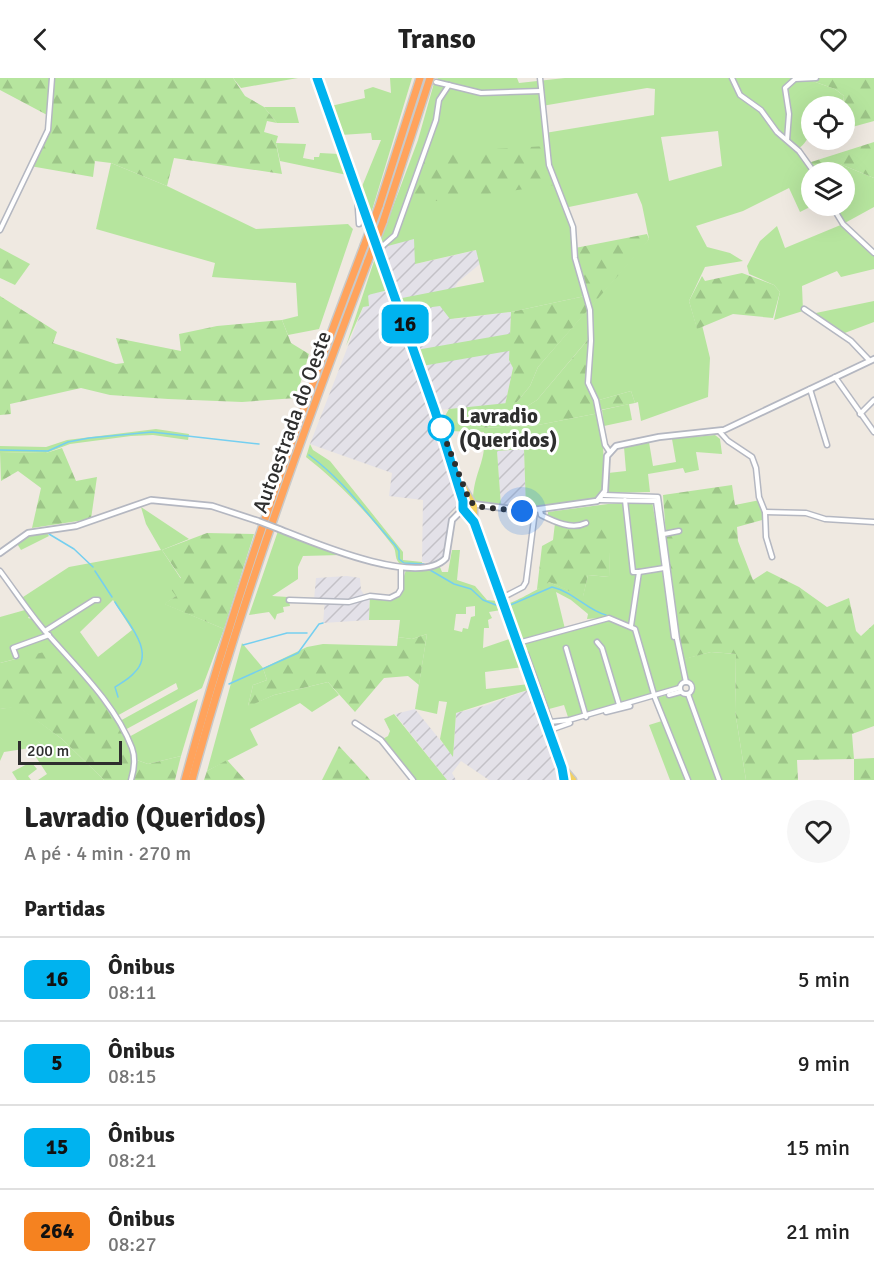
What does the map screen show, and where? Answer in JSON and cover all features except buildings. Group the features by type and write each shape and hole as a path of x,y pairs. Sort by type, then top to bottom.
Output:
{"highway":[{"name":"Autoestrada do Oeste","path":"185,780 238,602 317,373 379,206 420,78"},
{"name":"Autoestrada do Oeste","path":"192,780 219,683 273,522 433,80"}],"main road":[{"path":"317,78 458,478 502,598 521,642 521,652 562,768 564,780"},
{"path":"562,768 571,780"}],"street":[{"path":"0,230 48,130 52,78"},
{"path":"538,78 549,165 573,227 575,258 590,310 591,341 588,382 596,400 605,445 609,451"},
{"path":"732,78 740,94 761,110 807,162"},
{"path":"787,141 789,114 784,88 795,79 816,78"},
{"path":"433,80 481,93 541,91"},
{"path":"378,250 395,235 436,120 439,100 445,95 449,85"},
{"path":"357,191 359,224"},
{"path":"838,216 843,224 874,253"},
{"path":"602,498 607,456 609,451 616,446 722,431 871,359 851,340 804,309"},
{"path":"834,376 874,432"},
{"path":"810,388 827,445"},
{"path":"860,414 874,400"},
{"path":"722,431 724,438 752,457 756,468 759,497 765,512 766,537 772,557"},
{"path":"0,553 15,540 28,533 76,526 151,500 212,506 334,550 401,567 426,567 445,560 452,520 456,513 470,508 537,510 602,498 658,497 676,633 685,682 680,690"},
{"path":"635,498 656,501 664,568 685,682 692,687 688,694"},
{"path":"625,499 633,572 664,568"},
{"path":"537,510 553,524 581,525 586,523"},
{"path":"502,598 523,587 526,582 537,510"},
{"path":"765,512 806,513 825,519 874,522"},
{"path":"664,534 678,531"},
{"path":"289,600 349,602 369,596 390,598 398,594 401,589 401,567"},
{"path":"0,571 116,719 132,749 134,759 132,780"},
{"path":"631,626 639,572"},
{"path":"45,630 94,600 98,600"},
{"path":"521,642 609,618 635,629 655,697 688,780"},
{"path":"16,656 13,648 49,635"},
{"path":"597,642 603,648 619,707"},
{"path":"566,648 585,717"},
{"path":"521,652 526,654 553,729 554,745"},
{"path":"550,722 555,724 585,717 680,690 688,694 719,780"},
{"path":"553,729 585,717"},
{"path":"355,723 381,740 413,780"}],"shaded area":[{"path":"415,238 416,264 477,250 480,264 458,282 444,305 454,319 511,312 509,360 513,368 505,405 437,410 437,427 459,491 460,501 450,514 445,554 442,558 430,563 422,562 423,500 389,496 392,473 310,444 369,292 377,258 386,245"},
{"path":"524,449 526,509 501,506 497,451"},
{"path":"347,576 360,578 361,590 365,596 370,596 369,620 323,623 325,600 314,600 316,578"},
{"path":"531,689 560,780 489,780 461,761 452,773 456,780 447,780 395,714 415,709 453,756 456,713 484,706"}],"green space":[{"path":"0,78 233,78 245,96 264,107 277,123 267,121 264,132 278,136 276,143 282,174 174,158 167,186 111,163 95,161 93,177 30,166 48,130 49,116 0,90"},
{"path":"233,78 298,78 241,88"},
{"path":"390,78 412,78 370,217 361,189 381,140 372,140 371,133 341,135 331,106 365,98 364,90 373,87 391,93"},
{"path":"437,78 517,78 519,83 565,78 804,78 835,89 844,96 801,96 801,147 798,149 807,162 801,162 801,212 789,188 743,211 696,226 707,247 730,253 743,261 705,267 689,301 697,328 702,325 710,358 708,397 641,421 638,402 635,403 631,391 599,400 588,383 590,337 537,400 518,412 475,428 533,426 599,413 604,471 601,492 597,499 526,509 524,449 497,451 501,506 476,503 473,499 474,489 484,451 484,432 446,431 442,421 449,409 517,402 530,386 538,367 649,239 642,205 637,193 564,208 573,227 585,296 511,312 450,319 440,306 402,311 397,299 484,282 476,250 415,264 414,239 384,247 379,244 418,140 434,83 446,85","holes":["647,88 655,89 654,115 545,133 542,106","718,131 722,166 669,181 661,137"]},
{"path":"804,78 874,78 874,121 855,126 855,96 844,96 835,89"},
{"path":"264,107 295,107 299,123 277,123"},
{"path":"874,142 874,178 855,170 855,162 811,162 855,150 855,148"},
{"path":"276,143 306,144 303,158 314,160 314,157 319,157 320,153 339,154 347,175 280,161"},
{"path":"546,146 555,185 406,205 424,153"},
{"path":"111,163 167,186 256,229 348,224 353,229 319,329 288,335 282,320 298,316 296,283 212,277 215,263 96,229"},
{"path":"855,170 874,178 874,207 843,224 838,216 855,216"},
{"path":"843,224 874,253 874,269 841,277 837,271 802,286 803,311 774,320 780,292 774,285 749,274 747,266 760,241 777,226 785,248"},
{"path":"647,234 649,239 644,246 538,367 530,386 517,402 505,405 513,368 509,360 511,312 585,296 575,248"},
{"path":"0,248 30,264 15,285 0,278"},
{"path":"376,255 388,290 368,295 369,306 363,307 346,346"},
{"path":"742,273 774,285 780,292 773,318 733,314 697,329 689,301 702,276 705,281"},
{"path":"0,296 57,332 53,343 116,364 124,363 116,338 181,351 179,334 217,326 282,320 291,343 309,354 296,398 242,402 168,399 110,395 81,388 10,404 11,414 0,415"},
{"path":"874,301 874,322 842,334 811,314"},
{"path":"514,333 514,350 422,366 416,350"},
{"path":"591,336 588,382 599,413 533,426 475,428 478,414 518,412 537,400"},
{"path":"631,391 635,403 600,410 599,400"},
{"path":"629,404 632,420 604,426 602,410"},
{"path":"156,429 189,434 188,440 153,435 131,436 70,444 46,453 0,452 0,446 46,447 67,440"},
{"path":"715,435 720,439 722,454 696,452 699,470 685,473 683,468 648,474 650,492 609,493 608,473 626,471 624,447 649,442 653,466 676,462 672,439"},
{"path":"310,444 313,450 330,461 403,552 403,560 422,562 422,565 399,563 393,546 374,522 306,457"},
{"path":"62,448 76,481 97,477 91,519 32,528 41,488 18,471 1,481 0,452 46,453"},
{"path":"732,485 735,505 760,500 766,519 737,527 738,541 753,580 767,571 799,587 827,607 849,598 856,631 861,636 874,624 874,726 852,734 854,759 797,760 798,780 746,780 735,711 736,654 711,652 681,660 669,578 663,495"},
{"path":"652,501 679,660 711,652 736,654 735,711 746,780 670,780 649,725 665,720 655,698 680,692 688,694 692,687 688,682 683,682 679,688 569,720 564,705 549,709 524,641 519,637 507,604 549,582 583,596 588,575 609,577 610,528 571,526 548,519 548,512","holes":["556,592 571,600 588,614 587,619 601,618 565,629"]},
{"path":"141,507 189,539 162,550 181,579 176,596 165,604 224,629 202,688 123,731 118,722 178,689 176,683 115,717 86,678 19,658 0,663 0,617 25,610 30,615 28,618 39,627 41,626 20,599 69,567 161,550 146,524","holes":["113,600 132,630 98,657 80,632"]},
{"path":"555,523 611,527 609,577 588,575 583,597 549,582 543,588 537,589 542,546 553,540"},
{"path":"278,531 340,555 303,556 298,567 298,579 272,596 288,597 290,606 283,607 284,612 277,614 275,620 269,612 249,615"},
{"path":"47,533 49,536 21,550 16,542 31,535"},
{"path":"207,533 254,534 224,629 164,604 176,596 167,584 181,578 162,550"},
{"path":"452,550 460,550 457,580 475,586 487,600 498,601 501,610 489,612 492,618 488,620 489,628 484,628 483,648 512,638 523,667 485,672 486,689 529,684 531,689 456,713 453,757 440,739 447,702 439,701 437,714 415,709 427,634 412,639 398,637 400,620 369,620 370,596 390,598 398,594 406,570 440,567 442,572 448,572","holes":["475,606 475,616 471,617 468,629 463,628 462,632 454,630 456,614 466,614 466,607"]},
{"path":"427,634 419,685 408,676 384,678 355,712 328,682 274,695 241,710 248,706 253,685 267,680 263,668 307,647 323,644 397,646 398,637 412,639"},
{"path":"242,643 263,668 267,680 253,685 248,706 274,695 328,682 339,695 312,712 300,703 250,729 258,745 207,771"},
{"path":"60,648 114,714 129,743 134,759 148,764 181,756 175,780 104,780 62,739 18,707 0,709 0,663"},
{"path":"198,699 181,756 148,764 134,759 127,738"},
{"path":"18,706 62,739 104,780 38,780 47,774 30,748 4,752 0,761 0,709"},
{"path":"394,714 447,780 413,780 381,740 388,736 390,731 384,719"},
{"path":"339,746 367,776 370,780 322,780"},
{"path":"874,758 874,780 854,780 854,759"},
{"path":"227,760 245,780 204,780 207,771"},
{"path":"31,762 37,769 28,776 31,780 17,780 12,772"}],"waterway":[{"path":"0,450 48,451 68,442 89,438 152,432 259,444"},
{"path":"309,455 333,475 364,509 395,545 399,551 399,559 404,563 424,564"},
{"path":"49,534 74,549 93,567"},
{"path":"430,570 454,584 471,589 483,600 501,607"},
{"path":"95,571 112,597"},
{"path":"508,606 552,587 560,589 593,610 606,615"},
{"path":"115,602 132,627 141,646 142,656 140,665 134,673 115,687 118,697"},
{"path":"229,684 298,653 319,624 323,623"},
{"path":"243,645 287,633 307,633"}],"bus line":[{"name":"16","path":"317,78 445,440 464,504 463,509 474,522 562,768 564,780"}],"place":[{"name":"Lavradio (Queridos)","path":"441,428"}],"route":[{"path":"441,428 440,426 470,502 481,507 522,511"}]}
